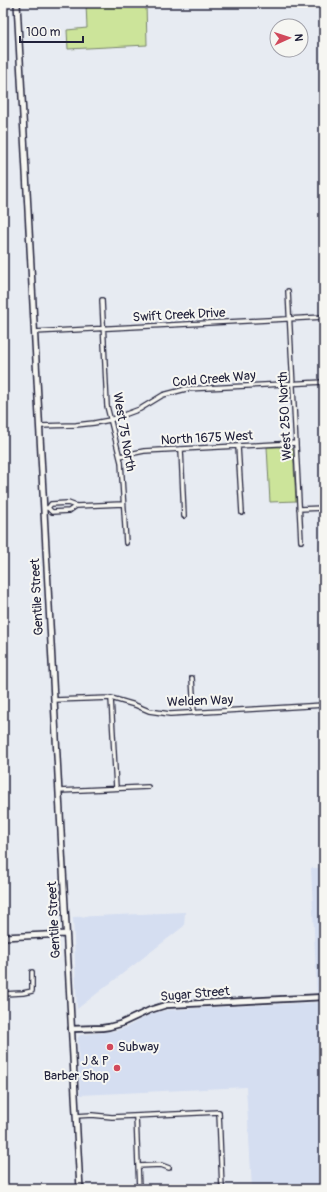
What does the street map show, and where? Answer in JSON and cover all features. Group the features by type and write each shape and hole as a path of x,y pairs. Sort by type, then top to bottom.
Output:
{"main road":[{"name":"Gentile Street","path":"16,3 34,332 46,508 54,700 80,1189"},
{"path":"3,937 66,934"}],"street":[{"name":"West 250 North","path":"288,291 301,541"},
{"name":"West 75 North","path":"102,300 107,406 120,456 126,543"},
{"name":"Swift Creek Drive","path":"34,332 324,317"},
{"name":"Cold Creek Way","path":"40,426 76,425 110,420 140,409 164,395 186,389 324,382"},
{"name":"North 1675 West","path":"120,456 144,451 296,443"},
{"path":"238,446 242,513"},
{"path":"181,449 184,516"},
{"path":"76,506 69,511 52,512 46,508 51,504 68,503 76,506 123,504"},
{"path":"299,509 324,508"},
{"path":"323,670 324,692"},
{"path":"192,678 194,713"},
{"path":"111,698 116,788"},
{"name":"Welden Way","path":"54,700 111,698 149,711 170,714 324,705"},
{"path":"59,792 148,787"},
{"path":"3,994 32,991 32,972"},
{"name":"Sugar Street","path":"71,1029 109,1027 120,1024 150,1010 166,1006 324,997"},
{"path":"76,1116 92,1115 112,1117 219,1112 222,1189"},
{"path":"136,1116 139,1189"},
{"path":"138,1166 161,1165 169,1168"}],"shaded area":[{"path":"311,868 324,868 324,993 317,994"},
{"path":"185,912 184,926 77,1009 73,917"},
{"path":"324,1002 324,1189 252,1189 246,1087 80,1095 78,1038 80,1035 115,1031 127,1027 151,1014 167,1010"}],"green space":[{"path":"86,3 146,3 147,45 68,49 67,30 87,28"},
{"path":"267,447 290,447 293,449 296,501 270,502"}],"place":[{"name":"Subway","path":"110,1047"},
{"name":"J & P Barber Shop","path":"117,1068"}]}
